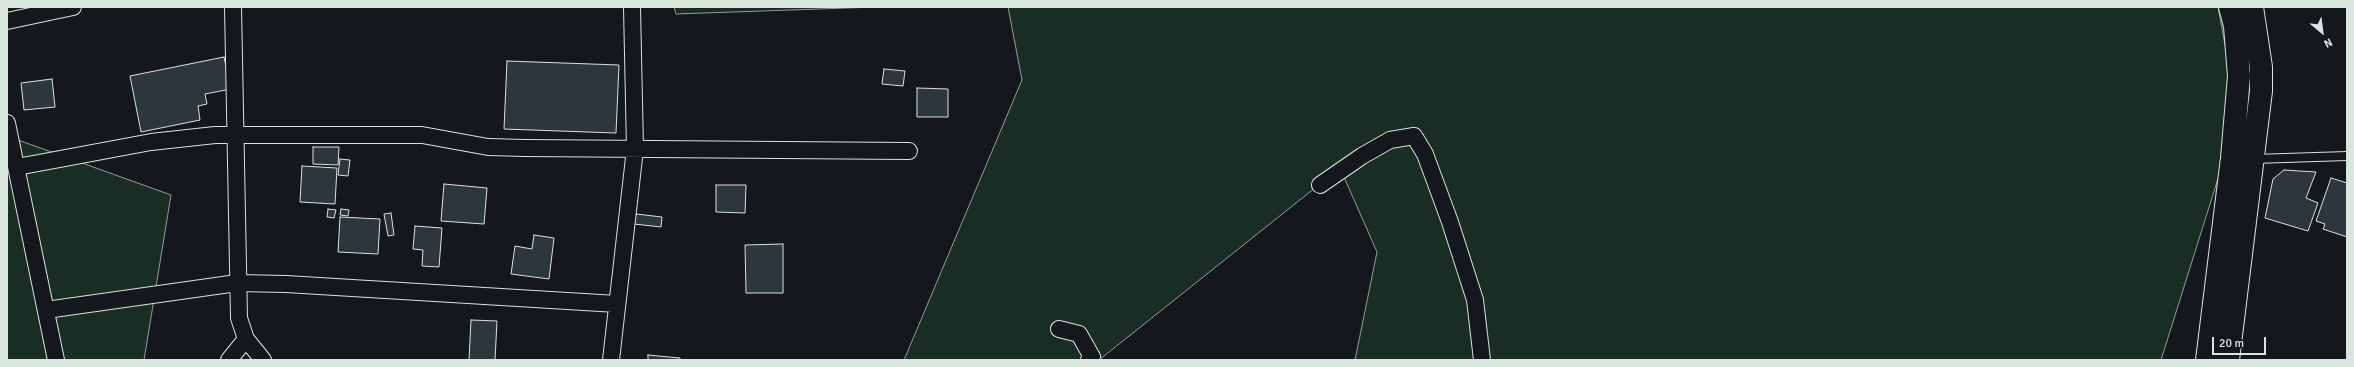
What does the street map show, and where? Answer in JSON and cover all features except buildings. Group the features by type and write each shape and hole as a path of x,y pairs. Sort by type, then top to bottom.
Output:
{"street":[{"path":"7,21 74,7"},
{"path":"233,7 237,283 239,318 246,339 263,360"},
{"path":"611,360 635,149 632,7"},
{"path":"2207,360 2232,158 2239,76 2236,34 2230,7"},
{"path":"2228,360 2261,91 2261,67 2252,7"},
{"path":"7,124 56,360"},
{"path":"17,167 151,142 215,135 422,135 488,147 909,151"},
{"path":"1320,185 1362,156 1390,140 1414,136 1425,154 1450,222 1475,300 1482,360"},
{"path":"46,310 237,283 286,284 617,304"},
{"path":"1059,329 1079,334 1092,357 1089,360"},
{"path":"229,360 246,339"}],"lane":[{"path":"2253,159 2347,156"}],"green space":[{"path":"674,7 876,7 676,14"},
{"path":"1008,7 2218,7 2238,115 2161,360 1355,360 1377,252 1340,168 1099,360 904,360 1022,80"},
{"path":"7,136 171,195 144,360 7,360"}]}
